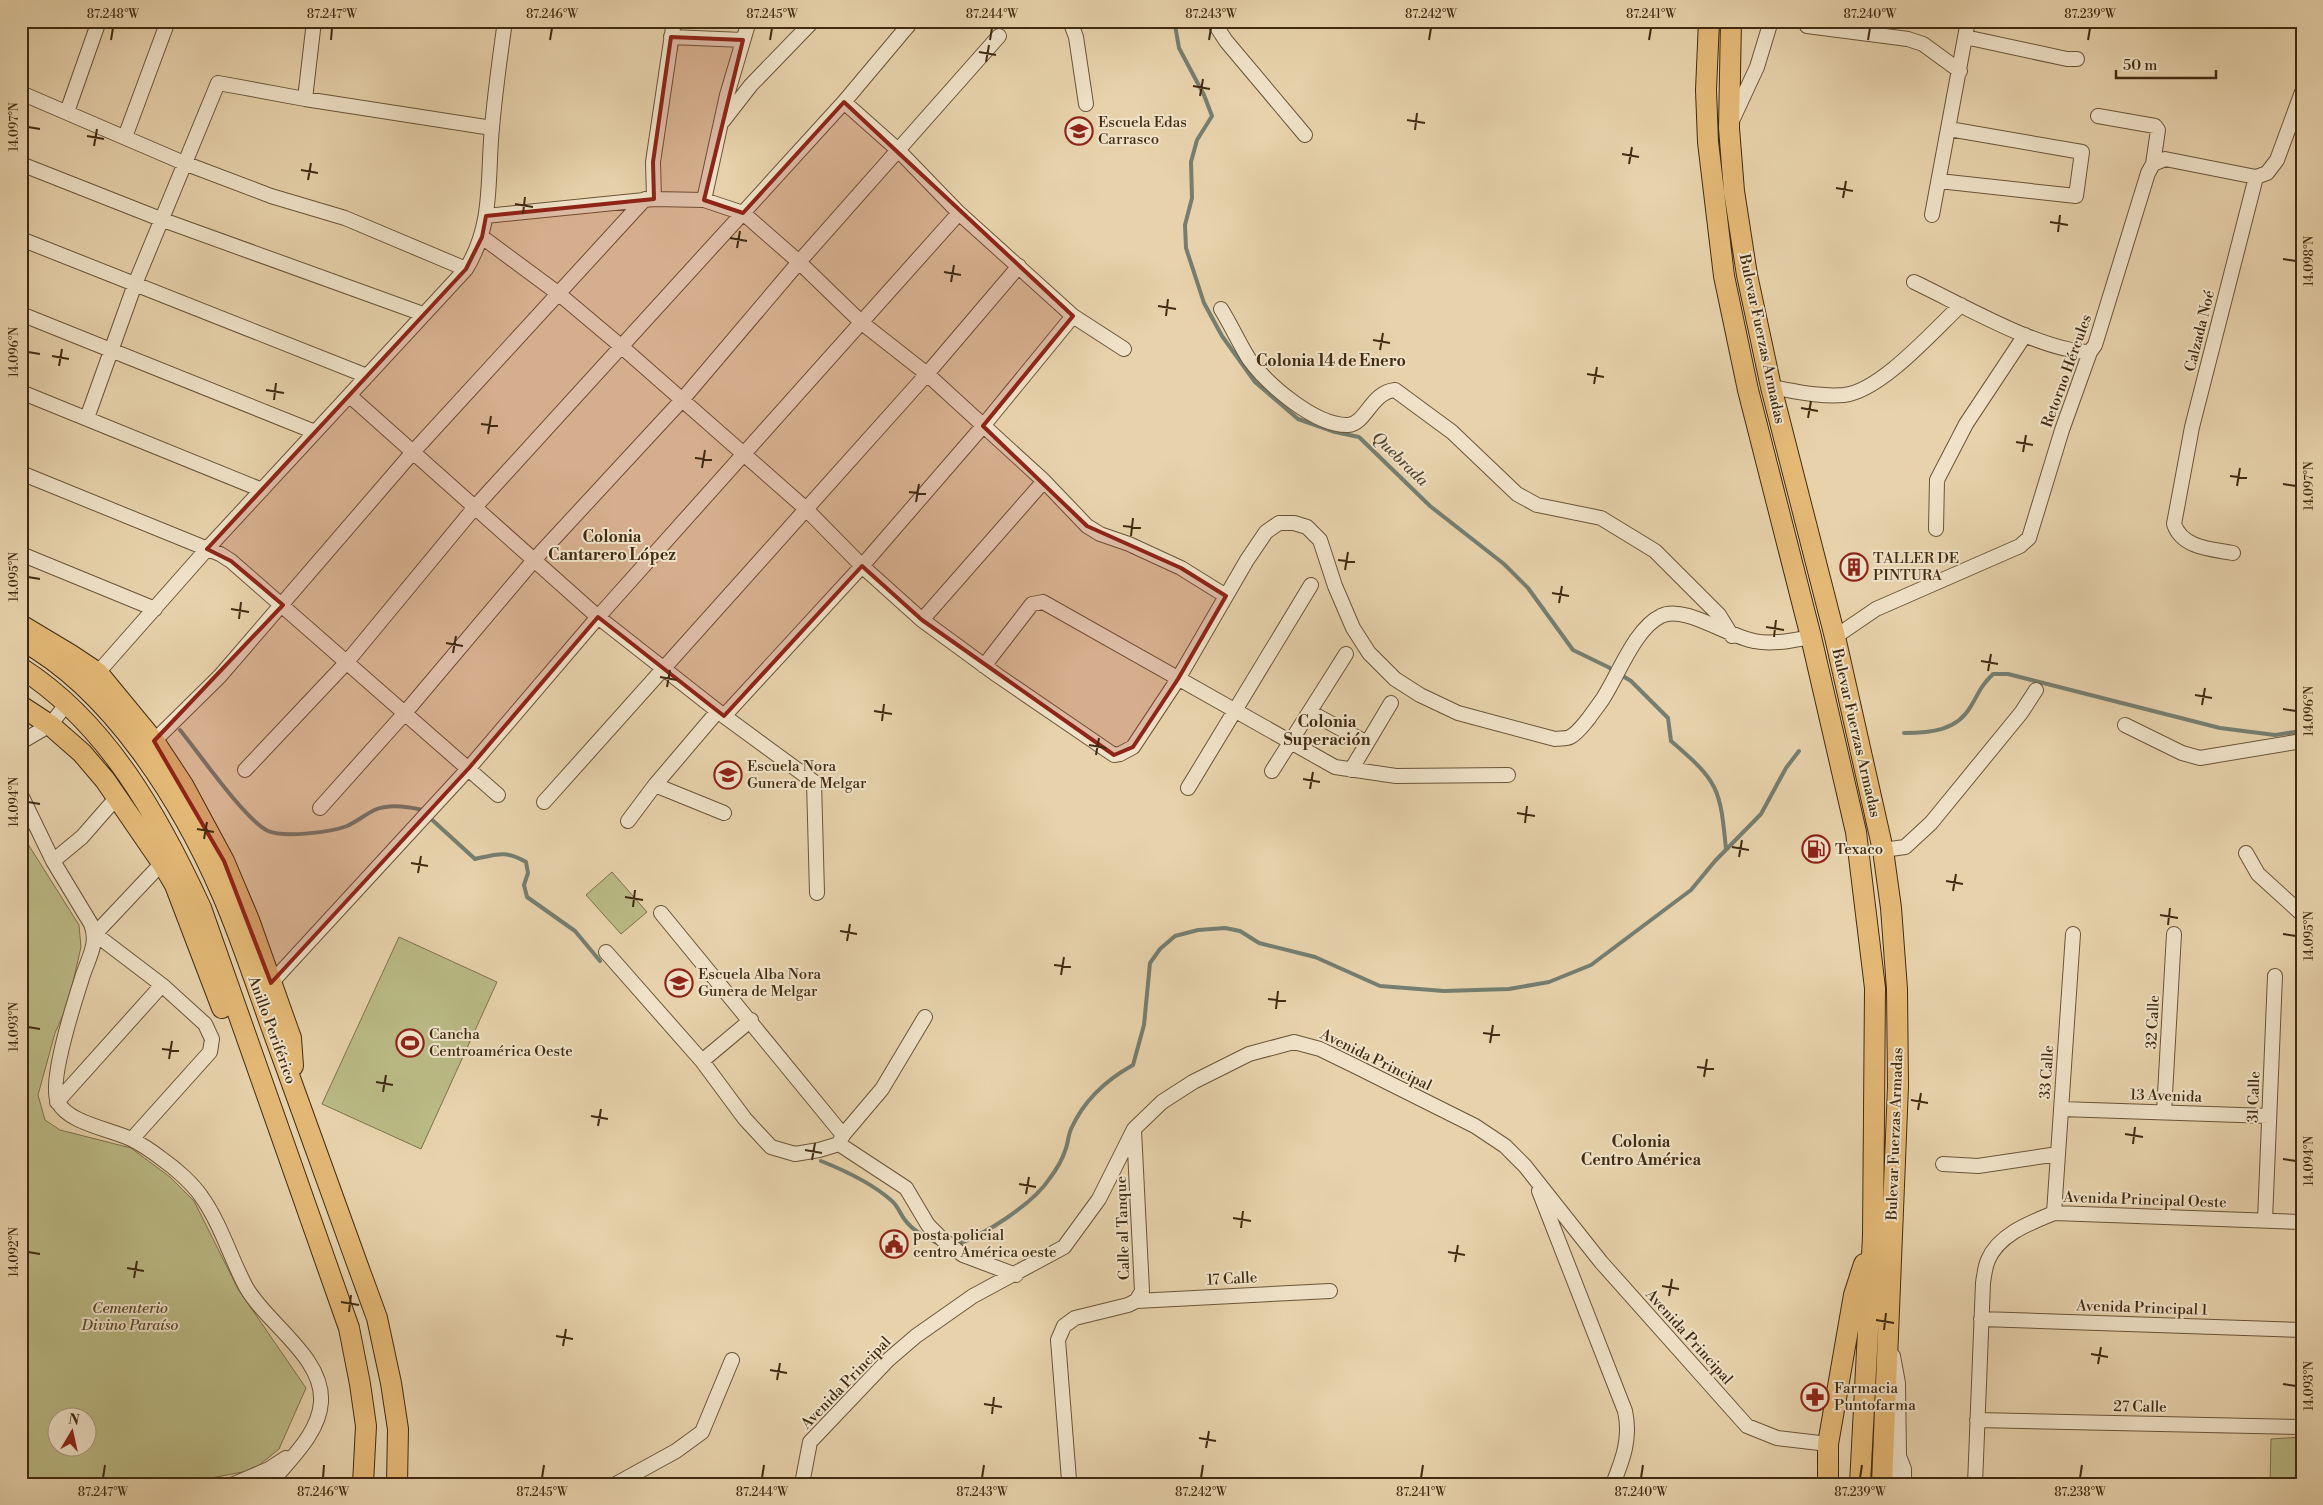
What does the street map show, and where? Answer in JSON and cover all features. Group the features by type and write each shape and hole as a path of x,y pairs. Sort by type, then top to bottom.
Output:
{"highway":[{"name":"Bulevar Fuerzas Armadas","path":"1709,21 1706,90 1708,142 1724,276 1748,390 1812,638 1856,832 1876,988 1873,1236 1860,1484"},
{"name":"Bulevar Fuerzas Armadas","path":"1731,21 1728,128 1734,191 1747,275 1771,387 1835,637 1883,850 1891,908 1897,989 1898,1086 1882,1484"},
{"path":"21,626 72,655 96,675 154,741 183,785 224,861 249,920 291,1038 294,1091"},
{"name":"Anillo Periférico","path":"21,640 68,673 106,709 138,748 179,810 223,896 377,1318 391,1382 398,1429 401,1481"},
{"name":"Anillo Periférico","path":"21,668 37,678 77,712 100,736 154,815 179,860 200,908 349,1328 366,1426 363,1484"},
{"path":"21,706 56,718 117,797 162,863 175,885 238,1049 272,1108"},
{"path":"1828,1484 1828,1444 1854,1295 1873,1236"}],"street":[{"path":"67,112 98,21"},
{"path":"126,138 168,21"},
{"path":"305,99 314,21"},
{"path":"154,741 220,676 413,452 558,294 649,199 674,21"},
{"path":"704,200 720,126 749,21"},
{"path":"720,126 751,85 813,21"},
{"path":"245,770 346,663 475,507 844,102 912,21"},
{"path":"1070,21 1076,37 1086,104"},
{"path":"1213,21 1226,41 1305,135"},
{"path":"1728,128 1757,67 1771,21"},
{"path":"1932,215 1968,21"},
{"path":"96,675 207,550 466,269 482,237 486,216 492,128 503,22"},
{"path":"1806,26 1908,39 1923,44 1960,71"},
{"path":"320,808 404,714 534,560 682,400 799,262 999,36"},
{"path":"671,37 743,40"},
{"path":"1965,37 2077,60"},
{"path":"87,418 135,284 218,83 305,99 492,128"},
{"path":"2154,164 2165,159 2256,177 2267,173 2276,160 2302,92"},
{"path":"21,93 184,164 271,196 344,218 466,269"},
{"path":"844,102 898,150 959,213 1073,316 1124,349"},
{"name":"Retorno Hércules","path":"1835,637 1876,609 2025,542 2029,538 2062,430 2090,352 2096,345 2148,173 2154,164 2158,130 2155,126 2098,116"},
{"path":"1939,181 2076,196 2082,152 1949,129"},
{"path":"22,166 163,220 423,314"},
{"name":"Calzada Noé","path":"2233,553 2204,547 2184,540 2177,534 2174,524 2192,427 2256,177"},
{"path":"486,216 649,199 704,200 743,213 799,262 862,323 927,374 1044,481 1087,526 1100,534 1130,544 1181,568 1226,596"},
{"path":"271,983 469,768 598,616 959,213"},
{"path":"482,237 558,294 622,347 805,508 862,566 922,620 984,666 1114,754 1120,754 1133,747 1178,680 1226,596 1266,532 1279,524 1294,523 1307,527 1320,540 1339,595 1353,628 1369,653 1396,679 1420,695 1458,713 1555,739 1568,738 1579,730 1603,699 1628,652 1648,625 1659,616 1669,612 1683,614 1732,636 1755,642 1776,643 1812,638"},
{"path":"21,240 367,376"},
{"path":"544,802 664,670 805,508 927,374 1019,266"},
{"path":"1914,282 2025,335 2078,352 2090,352"},
{"path":"1771,387 1807,394 1845,395 1863,389 1881,380 1961,305"},
{"path":"1221,309 1250,360 1287,399 1317,418 1348,425 1357,421 1378,396 1387,390 1400,392 1452,432 1518,494 1537,505 1601,518 1655,552 1720,615 1732,636"},
{"path":"21,314 316,432"},
{"path":"628,821 655,785 862,566 983,426 1073,316"},
{"path":"1936,529 1937,480 1966,424 2025,335"},
{"path":"21,392 262,490"},
{"path":"350,396 598,616 721,714 814,782 817,894"},
{"path":"21,473 231,561 498,795"},
{"path":"922,620 1044,481"},
{"path":"21,554 155,609"},
{"path":"1188,788 1310,585"},
{"path":"984,666 1032,604 1043,602 1335,767 1396,776 1508,775"},
{"path":"1272,772 1346,654"},
{"path":"1883,850 1905,847 1931,823 2021,713 2036,690"},
{"path":"1351,770 1391,702"},
{"path":"1310,712 1367,743"},
{"path":"21,742 56,718"},
{"path":"2125,725 2182,753 2200,758 2302,741"},
{"path":"655,785 724,813"},
{"path":"21,795 53,861 91,924 95,934 162,985 205,1024 212,1039 210,1052 132,1139"},
{"path":"53,861 82,838 117,797"},
{"path":"2246,853 2258,874 2302,914"},
{"path":"162,863 95,934 57,1069 57,1102 68,1115 132,1139 164,1160 200,1195 225,1239 247,1288 312,1367 322,1401 318,1417 307,1440 293,1454 270,1484"},
{"path":"662,913 751,1020 841,1139 906,1188 928,1225 942,1240 963,1256 1016,1275"},
{"name":"33 Calle","path":"2054,1213 2073,934"},
{"name":"32 Calle","path":"2164,1112 2174,934"},
{"path":"606,952 702,1061 746,1119 771,1147 794,1154 818,1150 841,1139 882,1089 925,1017"},
{"name":"31 Calle","path":"2265,1220 2275,976"},
{"path":"57,1102 162,985"},
{"path":"702,1061 751,1020"},
{"name":"Avenida Principal","path":"802,1484 810,1442 888,1360 916,1336 973,1296 1016,1275 1064,1247 1099,1199 1134,1129 1162,1102 1193,1082 1249,1054 1294,1042 1320,1049 1475,1126 1505,1146 1525,1166 1601,1262 1747,1426 1777,1438 1828,1444"},
{"name":"13 Avenida","path":"2061,1109 2269,1116"},
{"name":"Calle al Tanque","path":"1070,1480 1058,1340 1064,1326 1075,1318 1128,1305 1136,1301 1142,1291 1134,1129"},
{"path":"1942,1164 1978,1166 2058,1154"},
{"name":"Avenida Principal","path":"1535,1180 1625,1410 1628,1426 1626,1452 1613,1484"},
{"name":"Avenida Principal Oeste","path":"1975,1484 1983,1283 1988,1260 2002,1240 2028,1223 2054,1213 2302,1222"},
{"name":"17 Calle","path":"1136,1301 1330,1291"},
{"name":"Avenida Principal 1","path":"1981,1319 2302,1330"},
{"path":"1889,1330 1898,1383 1899,1456 1904,1469 1904,1484"},
{"path":"616,1484 676,1451 702,1432 732,1360"},
{"name":"27 Calle","path":"1977,1420 2302,1427"},
{"path":"234,1484 268,1469 293,1454"},
{"path":"1892,1484 1893,1468 1899,1456"}],"highlighted area":[{"path":"671,37 743,40 704,200 743,213 844,102 1073,316 983,426 1087,526 1181,568 1226,596 1178,679 1133,747 1114,755 922,620 862,566 724,716 598,617 469,768 271,983 224,861 154,741 283,605 231,561 207,549 466,269 482,237 486,216 654,199 653,162"}],"green space":[{"name":"Cementerio Divino Paraíso","path":"21,833 79,925 81,947 68,1004 55,1033 38,1095 45,1120 60,1130 131,1148 170,1177 194,1201 238,1289 306,1388 279,1449 253,1470 180,1484 21,1482"},
{"path":"612,872 647,912 621,934 586,895"},
{"name":"Cancha Centroamérica Oeste","path":"399,937 497,982 421,1149 322,1104"},
{"path":"2302,1437 2302,1484 2270,1484 2271,1439"}],"waterway":[{"name":"Quebrada","path":"1172,21 1175,25 1179,48 1204,95 1212,116 1197,140 1191,162 1192,198 1185,225 1186,248 1204,303 1222,336 1255,382 1298,419 1335,432 1359,437 1430,506 1504,564 1528,588 1573,650 1608,667 1631,681 1668,718 1671,741 1708,777 1719,799 1726,849"},
{"path":"1904,733 1933,731 1951,726 1965,714 1993,674 2008,674 2220,728 2275,735 2302,731"},
{"path":"180,730 247,814 268,831 296,834 331,830 347,826 382,807 394,806 423,810"},
{"path":"955,1245 980,1234 1007,1218 1042,1188 1061,1161 1071,1129 1082,1109 1105,1084 1133,1065 1144,1025 1150,963 1160,949 1175,936 1198,930 1225,928 1240,931 1259,943 1315,957 1380,986 1444,991 1509,989 1549,982 1591,965 1691,890 1715,861 1761,814 1786,768 1799,751"},
{"path":"429,817 475,859 507,854 526,862 528,873 524,885 527,897 575,931 600,961"},
{"path":"821,1161 849,1173 876,1189 894,1203 912,1228 939,1244"}],"place":[{"name":"Escuela Edas Carrasco","path":"1079,131"},
{"name":"TALLER DE PINTURA","path":"1854,567"},
{"name":"Escuela Nora Gunera de Melgar","path":"728,775"},
{"name":"Texaco","path":"1816,849"},
{"name":"Escuela Alba Nora Gunera de Melgar","path":"679,983"},
{"name":"Cancha Centroamérica Oeste","path":"410,1043"},
{"name":"posta policial centro América oeste","path":"894,1244"},
{"name":"Farmacia Puntofarma","path":"1815,1397"}],"district":[{"name":"Colonia 14 de Enero","path":"1331,361"},
{"name":"Colonia Cantarero López","path":"612,546"},
{"name":"Colonia Superación","path":"1327,731"},
{"name":"Colonia Centro América","path":"1641,1151"}]}
